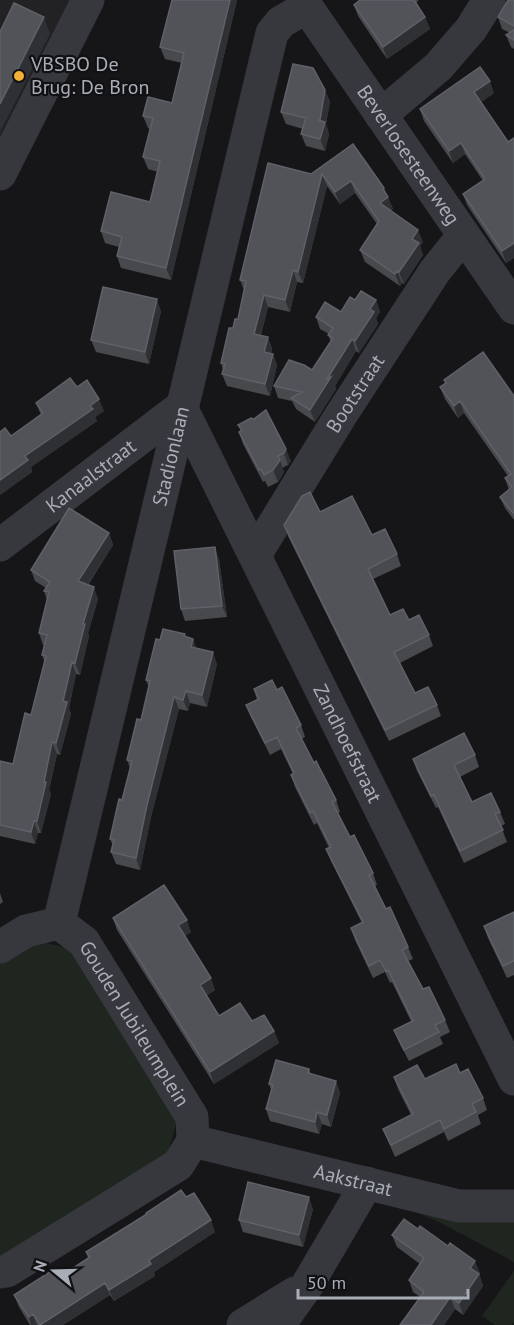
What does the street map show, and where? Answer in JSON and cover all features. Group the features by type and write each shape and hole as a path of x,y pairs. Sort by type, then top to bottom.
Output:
{"street":[{"path":"0,174 88,0"},
{"path":"381,115 438,68 471,29 489,0"},
{"name":"Beverlosesteenweg","path":"304,3 514,308"},
{"name":"Stadionlaan","path":"59,923 272,33 281,22 304,3"},
{"name":"Bootstraat","path":"255,555 335,425 435,271 464,236"},
{"name":"Kanaalstraat","path":"0,545 181,407"},
{"name":"Zandhoefstraat","path":"181,407 514,1079"},
{"path":"0,947 26,930 59,923"},
{"name":"Gouden Jubileumplein","path":"59,923 84,942 125,1007 192,1117 193,1141"},
{"path":"0,1272 8,1271 178,1166 193,1141"},
{"name":"Aakstraat","path":"193,1141 459,1206 514,1206"},
{"path":"279,1325 306,1287 367,1183"},
{"path":"243,1325 306,1287"}],"shaded area":[{"name":"VBSBO De Brug: De Bron","path":"0,0 76,0 0,153"},
{"path":"38,941 72,949 176,1115 176,1124 168,1153 0,1260 0,958"},
{"path":"378,1196 514,1216 514,1262 439,1222"},
{"path":"514,1271 514,1322 512,1325 495,1325 482,1316"}],"building":[{"path":"172,0 230,0 166,268 117,256 122,237 101,231 111,192 150,202 160,161 143,157 153,118 143,116 148,97 172,103 184,53 160,47"},
{"path":"360,0 414,0 425,17 383,47 354,5"},
{"path":"508,0 514,0 514,26 498,17"},
{"path":"14,3 44,17 0,104 0,32"},
{"path":"514,30 514,40 506,35"},
{"path":"293,64 313,68 325,90 320,120 318,120 325,122 320,139 301,134 306,118 281,112"},
{"path":"480,67 490,81 474,92 508,142 514,138 514,243 502,251 463,194 485,179 461,143 449,151 420,109"},
{"path":"353,144 384,188 388,197 380,203 418,230 412,239 419,243 399,272 395,274 360,250 379,221 351,181 335,192 322,174 298,272 293,270 285,300 264,295 254,334 268,337 264,352 273,354 265,384 222,374 225,364 221,363 229,328 233,328 235,319 238,319 246,281 240,280 268,163 311,174"},
{"path":"103,287 157,299 145,352 91,340"},
{"path":"361,291 376,300 370,309 374,312 355,341 352,339 310,410 291,398 302,392 274,386 289,360 312,370 333,338 328,335 333,328 316,317 325,302 341,312 350,297 355,300"},
{"path":"483,352 514,396 513,513 500,497 512,487 505,478 511,474 460,401 454,406 440,387 446,383 444,380"},
{"path":"70,378 77,387 87,380 99,399 90,406 93,409 25,456 28,460 0,480 0,432 5,428 11,436 43,413 36,403"},
{"path":"266,410 286,449 278,456 280,460 273,470 264,475 261,469 259,470 239,432 242,430 238,425 251,418 254,419"},
{"path":"310,492 320,512 352,496 372,535 385,529 397,554 368,569 390,615 403,609 409,620 419,615 429,635 394,652 415,693 428,687 437,705 385,730 284,525 302,496"},
{"path":"69,508 109,533 78,581 94,587 75,663 72,662 63,701 67,702 56,743 52,742 37,821 34,821 31,832 0,825 0,761 13,764 25,713 31,715 46,656 42,655 47,635 39,633 49,592 44,591 50,582 31,570"},
{"path":"215,547 222,606 181,609 174,551"},
{"path":"163,629 185,634 184,636 193,639 191,647 213,652 202,695 186,691 183,700 174,697 136,858 111,852 114,840 110,839 119,799 122,800 132,761 127,760 137,719 141,720 150,681 146,680 156,639 160,640"},
{"path":"272,680 277,690 282,687 301,725 296,728 336,800 332,802 350,837 354,835 373,873 369,875 386,909 390,907 408,947 402,950 423,989 429,987 445,1020 435,1025 439,1032 404,1050 394,1030 413,1021 388,970 386,971 380,960 369,966 351,928 363,922 326,849 331,847 313,811 310,813 291,775 294,773 277,737 265,743 246,705 259,699 254,689"},
{"path":"464,733 475,755 454,765 472,802 491,793 500,812 495,814 503,830 460,851 434,795 431,796 413,759"},
{"path":"164,885 187,920 178,925 211,978 200,985 219,1016 240,1003 252,1021 264,1015 274,1031 210,1072 113,918"},
{"path":"514,912 514,961 503,966 484,926"},
{"path":"276,1060 309,1069 308,1073 336,1081 327,1115 317,1112 315,1122 266,1109 273,1085 269,1084"},
{"path":"456,1064 460,1073 468,1069 483,1098 472,1104 476,1112 444,1129 440,1120 391,1145 383,1129 413,1114 394,1077 417,1065 425,1079"},
{"path":"248,1182 309,1197 299,1235 239,1220"},
{"path":"181,1190 186,1197 194,1193 211,1220 149,1260 151,1264 109,1290 105,1283 40,1325 33,1314 29,1317 14,1295 56,1268 61,1276 90,1257 86,1252"},
{"path":"404,1219 418,1229 420,1226 448,1246 450,1243 475,1261 470,1268 479,1274 459,1303 450,1297 431,1325 400,1325 424,1292 409,1280 424,1258 392,1235"}],"place":[{"name":"VBSBO De Brug: De Bron","path":"19,76"}]}
